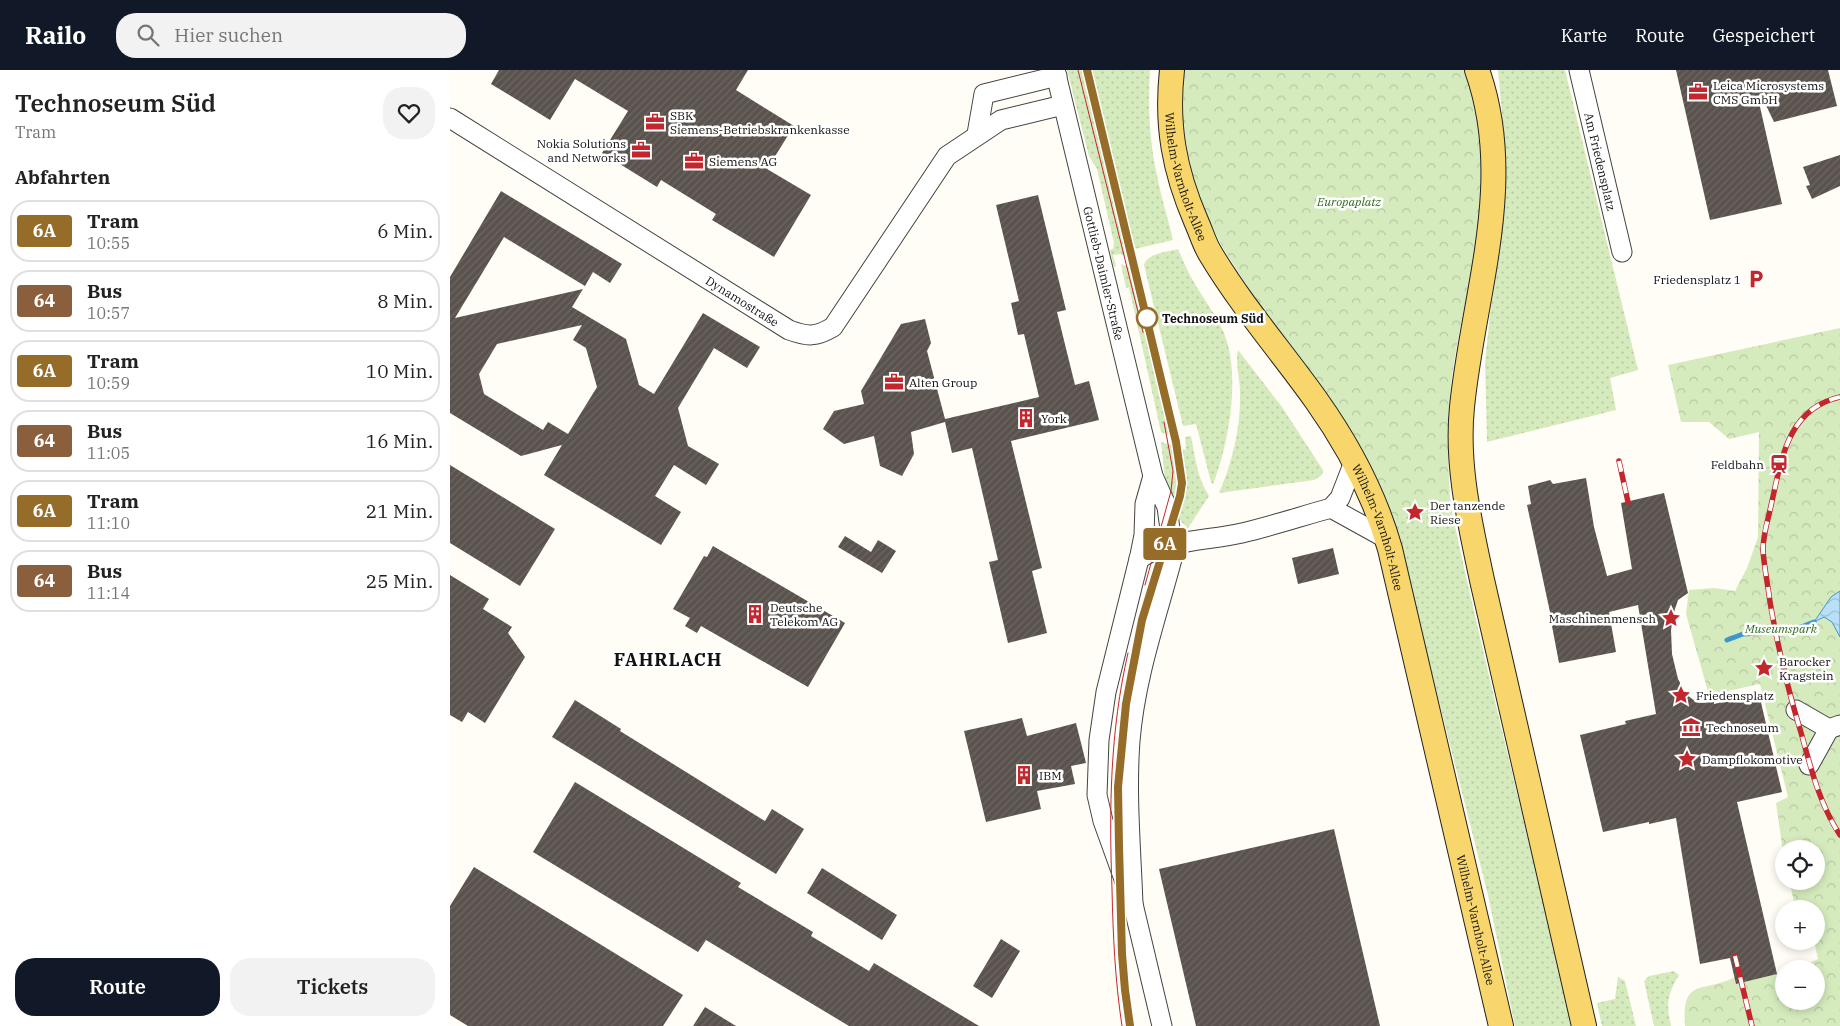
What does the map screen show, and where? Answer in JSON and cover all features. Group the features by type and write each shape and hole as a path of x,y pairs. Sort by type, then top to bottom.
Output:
{"main road":[{"name":"Wilhelm-Varnholt-Allee","path":"1172,70 1169,108 1173,148 1186,197 1209,251 1341,437 1371,498 1387,539 1502,1026"},
{"path":"1477,70 1490,121 1494,179 1488,242 1474,320 1462,408 1462,469 1468,512 1480,570 1584,1026"}],"street":[{"name":"Am Friedensplatz","path":"1579,70 1622,252"},
{"path":"978,134 984,94 1056,73"},
{"name":"Gottlieb-Daimler-Straße","path":"1056,73 1153,476 1167,507 1172,544 1172,559 1143,664 1130,739 1127,803 1133,904"},
{"name":"Dynamostraße","path":"450,118 789,330 804,336 822,334 833,326 947,156 1001,120 1063,105"},
{"path":"982,107 984,112 1001,120"},
{"path":"1139,559 1154,550 1172,544 1243,533 1331,508 1340,498 1354,462"},
{"name":"Gottlieb-Daimler-Straße","path":"1153,476 1145,504 1144,535 1139,559 1106,692 1099,740 1097,795 1102,822 1133,904 1162,1026"},
{"path":"1331,508 1387,539"},
{"path":"1796,710 1834,727 1809,765"},
{"path":"1097,795 1104,804 1111,808 1118,808 1127,803"}],"green space":[{"path":"1067,70 1150,70 1149,109 1152,149 1160,191 1173,240 1135,249 1138,261 1120,254 1113,255 1116,266 1114,267 1110,250 1113,249 1114,243 1097,169 1089,156"},
{"name":"Europaplatz","path":"1185,70 1466,70 1479,127 1483,192 1474,260 1458,338 1450,395 1448,451 1451,508 1390,519 1378,488 1349,428 1331,400 1238,272 1218,239 1202,203 1190,165 1184,123"},
{"path":"1498,70 1565,70 1638,370 1610,378 1616,410 1487,442 1485,363 1506,190 1506,157"},
{"path":"1178,249 1191,277 1221,326 1229,350 1232,368 1231,409 1228,429 1219,468 1213,484 1196,424 1183,426 1144,265 1153,255"},
{"path":"1121,264 1140,271 1173,417 1180,439 1161,432 1129,287 1126,288"},
{"name":"Museumspark","path":"1840,328 1840,1026 1685,1026 1685,1010 1691,993 1696,989 1735,977 1737,984 1775,974 1775,1010 1825,1010 1825,960 1816,960 1818,959 1816,950 1825,950 1825,900 1794,900 1791,890 1825,890 1825,840 1781,840 1776,803 1788,797 1760,684 1709,695 1686,614 1689,590 1714,588 1735,591 1747,568 1758,537 1759,432 1729,439 1709,422 1681,422 1668,365"},
{"path":"1238,350 1282,407 1323,470 1322,475 1314,480 1219,493 1232,456 1239,418"},
{"path":"1191,436 1199,474 1209,496 1188,528 1180,520 1170,499 1161,442 1186,450 1185,437"},
{"path":"1451,508 1572,1026 1515,1026 1488,895 1407,575 1390,519"},
{"path":"1674,971 1679,975 1672,988 1669,1000 1668,1012 1671,1026 1654,1026 1644,981 1649,976"},
{"path":"1618,977 1625,981 1636,1026 1602,1026 1597,1003 1615,999"}],"water":[{"path":"1840,591 1840,637 1832,622 1824,617 1814,622 1831,597"}],"building":[{"name":"Siemens AG","path":"499,70 748,70 736,90 794,126 767,169 811,195 774,257 712,220 716,214 661,180 657,187 602,153 628,111 575,79 550,120 491,84"},
{"path":"1676,70 1828,70 1837,106 1774,122 1762,97 1758,98 1782,204 1710,220"},
{"path":"1840,155 1840,186 1812,199 1806,186 1810,185 1803,167"},
{"path":"501,191 622,264 610,283 593,272 585,286 504,237 455,318 583,289 572,307 626,339 639,385 654,394 703,313 760,347 747,368 714,348 678,408 688,446 719,464 706,485 674,465 655,496 681,512 661,545 544,475 562,445 521,456 450,413 450,277","holes":["582,325 573,340 586,348 597,387 568,434 548,422 543,430 484,394 479,374 497,344"]},
{"name":"York","path":"1038,195 1066,310 1057,312 1075,385 1089,381 1099,420 1011,441 1042,568 1032,571 1047,633 1008,643 989,562 998,560 972,448 952,453 945,422 911,432 914,454 902,476 880,466 874,436 844,444 823,429 834,411 864,404 861,391 901,324 925,319 931,343 927,351 945,419 1039,397 1024,334 1018,335 1011,303 1019,301 996,205"},
{"path":"450,465 555,529 520,586 450,543"},
{"name":"Technoseum","path":"1586,478 1594,527 1607,576 1632,569 1621,503 1664,493 1688,593 1678,600 1671,630 1672,654 1678,679 1686,694 1696,702 1714,701 1714,704 1759,694 1782,792 1737,802 1775,965 1775,974 1736,984 1730,958 1700,964 1676,818 1603,832 1580,735 1626,724 1625,721 1656,714 1638,605 1609,612 1616,652 1559,663 1527,505 1531,504 1528,486 1550,480 1553,484"},
{"path":"845,536 871,552 878,540 896,551 882,573 838,547"},
{"name":"Deutsche Telekom AG","path":"713,546 845,623 808,687 701,626 697,633 685,626 690,618 673,609 704,556 707,557"},
{"path":"1333,548 1339,574 1298,584 1292,558"},
{"path":"450,575 489,599 483,609 512,627 508,633 525,657 485,723 468,712 462,722 450,715"},
{"path":"575,700 621,729 620,731 765,821 772,809 804,829 776,874 552,737"},
{"name":"IBM","path":"1022,718 1027,736 1076,723 1086,763 1071,766 1075,784 1037,791 1041,809 986,822 964,731"},
{"path":"575,782 741,883 738,887 813,932 811,936 869,971 874,963 979,1026 849,1026 706,940 698,952 533,852"},
{"path":"1334,829 1380,1026 1196,1026 1159,869"},
{"path":"474,867 683,995 663,1026 468,1026 450,1015 450,906"},
{"path":"822,868 897,915 882,940 807,893"},
{"path":"1001,939 1020,951 992,998 973,986"},
{"path":"705,1007 736,1026 693,1026"}],"waterway":[{"path":"1727,640 1743,634 1791,631 1814,622"}],"tram line":[{"path":"1078,70 1143,332"},
{"path":"1087,70 1176,442 1182,483 1180,496 1142,620 1126,704 1118,787 1119,865 1125,990 1130,1026"},
{"name":"6A","path":"1087,70 1176,442 1182,483 1180,496 1142,620 1135,650 1126,704 1118,787 1122,954 1130,1026"},
{"path":"1145,585 1171,491 1173,471 1164,422"},
{"path":"1122,1026 1114,940 1111,800 1117,712 1128,653"}],"railway":[{"path":"1840,397 1823,403 1809,412 1790,437 1784,452 1763,544 1773,619 1792,702 1817,787 1827,812 1840,835"},
{"path":"1619,461 1628,502"},
{"path":"1735,956 1752,1026"}],"place":[{"name":"Leica Microsystems CMS GmbH","path":"1698,92"},
{"name":"SBK Siemens-Betriebskrankenkasse","path":"655,122"},
{"name":"Nokia Solutions and Networks","path":"641,150"},
{"name":"Siemens AG","path":"694,161"},
{"name":"Friedensplatz 1","path":"1756,279"},
{"name":"Technoseum Süd","path":"1147,318"},
{"name":"Alten Group","path":"894,382"},
{"name":"York","path":"1026,418"},
{"name":"Feldbahn","path":"1779,464"},
{"name":"Der tanzende Riese","path":"1415,512"},
{"name":"Deutsche Telekom AG","path":"755,614"},
{"name":"Maschinenmensch","path":"1671,618"},
{"name":"Barocker Kragstein","path":"1764,668"},
{"name":"Friedensplatz","path":"1681,695"},
{"name":"Technoseum","path":"1691,727"},
{"name":"Dampflokomotive","path":"1687,759"},
{"name":"IBM","path":"1024,775"}],"district":[{"name":"FAHRLACH","path":"668,659"}]}
